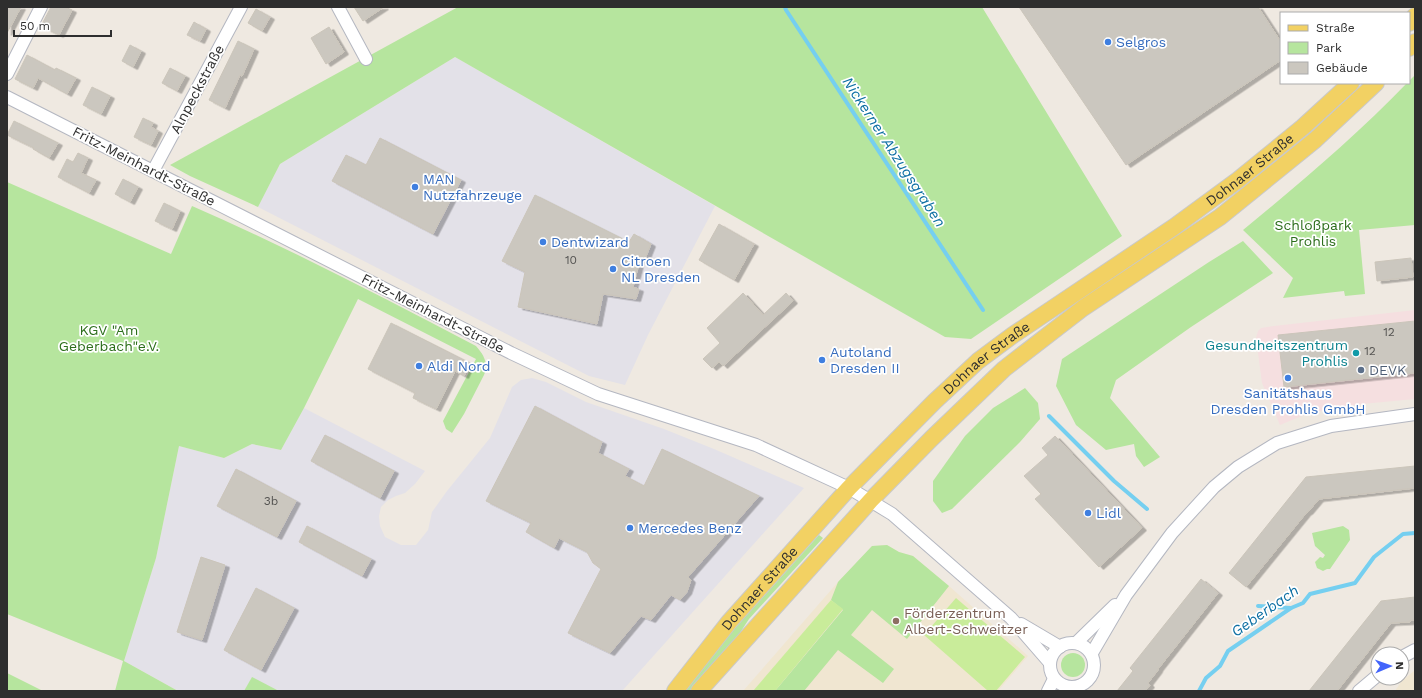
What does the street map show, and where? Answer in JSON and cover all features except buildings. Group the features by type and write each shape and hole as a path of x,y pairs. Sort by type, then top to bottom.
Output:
{"main road":[{"name":"Dohnaer Straße","path":"675,691 729,622 849,488 934,402 978,361 1013,335 1174,227 1238,180 1303,127 1350,84"},
{"name":"Dohnaer Straße","path":"698,691 871,500 1004,368 1083,308 1220,217 1315,140 1375,84"}],"street":[{"path":"7,74 41,7"},
{"name":"Alnpeckstraße","path":"153,171 241,7"},
{"path":"338,7 366,58"},
{"name":"Fritz-Meinhardt-Straße","path":"7,97 512,353 598,394 756,446 849,488 871,500 898,519 1011,618"},
{"path":"1092,654 1126,595 1172,533 1214,488 1244,463 1277,443 1332,426 1415,414"},
{"path":"1076,643 1126,595"},
{"path":"1011,618 1060,647"},
{"path":"1011,618 1050,663"},
{"path":"1070,643 1076,643 1084,646 1092,654 1095,665 1092,677 1087,683 1070,690 1059,684 1054,679 1050,671 1050,663 1052,656 1060,647 1070,643"},
{"path":"1048,691 1054,679"},
{"path":"1359,691 1370,682"}],"shaded area":[{"path":"455,57 715,206 648,335 625,385 589,376 258,207 280,164"},
{"path":"1415,310 1415,399 1362,404 1309,413 1280,425 1262,383 1256,338 1258,331 1261,328"},
{"path":"532,378 546,382 586,402 664,429 714,449 804,488 622,691 279,691 252,678 244,691 178,691 124,661 156,558 179,446 224,458 252,444 281,450 304,408 425,471 415,484 405,493 388,500 381,507 379,516 380,526 385,537 401,545 416,545 428,530 432,512 490,438 512,387 521,380"},
{"name":"Förderzentrum Albert-Schweitzer","path":"887,545 899,552 913,556 1028,656 998,691 743,691 838,582 872,546"},
{"path":"1415,670 1415,691 1395,691 1398,686 1410,686 1410,674"}],"green space":[{"path":"458,7 982,7 1122,236 971,339 945,337 455,57 280,164 258,207 190,176 170,165"},
{"name":"Schloßpark Prohlis","path":"1415,75 1415,225 1359,230 1365,294 1345,296 1344,291 1283,298 1293,278 1243,230 1348,140 1406,84 1410,84 1410,80"},
{"name":"KGV \"Am Geberbach\"e.V.","path":"7,182 171,254 192,206 300,256 476,346 485,360 486,367 484,375 464,414 452,433 446,429 443,421 476,359 358,299 304,408 281,450 252,444 224,458 179,446 156,558 124,661 178,691 115,691 123,661 7,614"},
{"path":"1243,241 1273,273 1191,327 1116,380 1110,398 1160,457 1144,467 1136,456 1134,444 1106,450 1076,425 1056,386 1062,359"},
{"path":"1025,388 1038,403 1040,419 1020,442 952,509 942,513 933,501 933,481 965,436 993,408"},
{"path":"1343,526 1349,530 1350,540 1330,569 1323,571 1317,568 1315,562 1320,557 1323,558 1325,555 1315,546 1312,533"},
{"path":"819,535 823,538 749,619 730,648 691,691 685,691 727,637"},
{"path":"887,545 899,552 913,556 949,586 907,639 872,610 851,635 894,669 883,683 838,650 804,691 775,691 843,610 831,600 838,582 872,546"},
{"path":"956,598 1025,657 996,691 988,691 924,635"},
{"path":"831,600 843,609 775,691 753,691"},
{"path":"1073,653 1082,656 1085,665 1082,674 1073,677 1064,674 1061,665 1064,656"},
{"path":"7,673 43,691 7,691"},
{"path":"252,677 279,691 244,691"}],"waterway":[{"name":"Nickerner Abzugsgraben","path":"785,7 983,310"},
{"path":"1049,416 1114,481 1147,509"},
{"name":"Geberbach","path":"1199,691 1206,678 1220,666 1228,651 1291,608 1303,603 1310,594 1355,583 1374,557 1403,534 1415,533"},
{"path":"1258,606 1291,608"}],"place":[{"name":"Selgros","path":"1108,42"},
{"name":"MAN Nutzfahrzeuge","path":"415,187"},
{"name":"Dentwizard","path":"543,242"},
{"name":"Citroen NL Dresden","path":"613,269"},
{"name":"Gesundheitszentrum Prohlis","path":"1356,353"},
{"name":"Autoland Dresden II","path":"822,360"},
{"name":"Aldi Nord","path":"419,366"},
{"name":"DEVK","path":"1361,370"},
{"name":"Sanitätshaus Dresden Prohlis GmbH","path":"1288,378"},
{"name":"Lidl","path":"1088,513"},
{"name":"Mercedes Benz","path":"630,528"},
{"name":"Förderzentrum Albert-Schweitzer","path":"896,621"}]}
